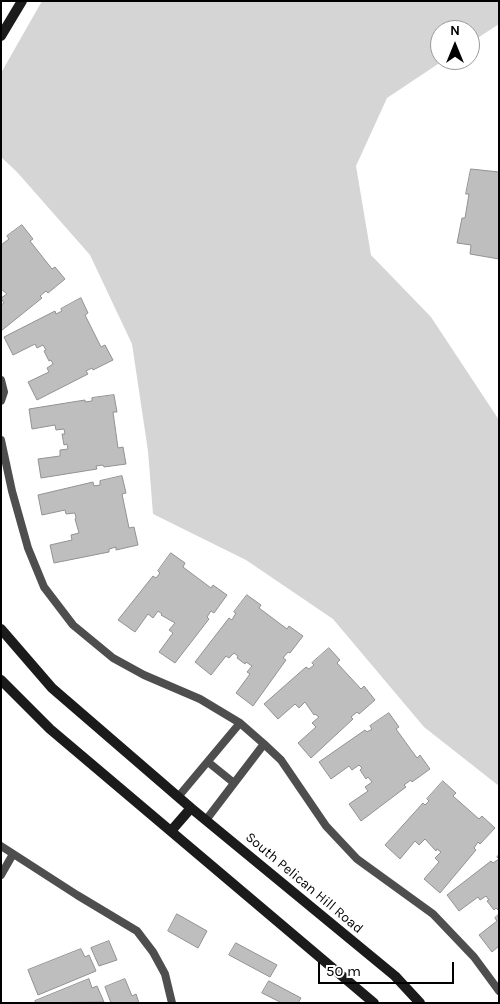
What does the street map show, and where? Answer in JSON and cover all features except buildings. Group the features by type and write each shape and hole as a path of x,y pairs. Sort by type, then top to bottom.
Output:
{"street":[{"path":"1,36 22,1"},
{"name":"South Pelican Hill Road","path":"1,629 52,688 178,797 395,976 420,1003"},
{"path":"1,680 50,728 374,1003"},
{"path":"171,831 192,808"}],"lane":[{"path":"1,380 4,392 1,401"},
{"path":"1,440 12,491 28,548 44,587 73,625 113,658 144,675 200,699 240,723 281,760 326,826 357,859 433,914 474,957 499,991"},
{"path":"178,797 240,723"},
{"path":"206,820 264,744"},
{"path":"208,762 234,783"},
{"path":"1,846 136,931 154,952 164,974 172,1003"},
{"path":"1,875 13,854"}],"shaded area":[{"path":"42,1 499,1 499,24 480,36 480,20 430,20 430,69 387,98 356,166 371,255 431,317 499,420 499,786 424,727 333,619 246,560 153,514 148,451 132,344 90,255 17,172 1,157 1,73"}]}
